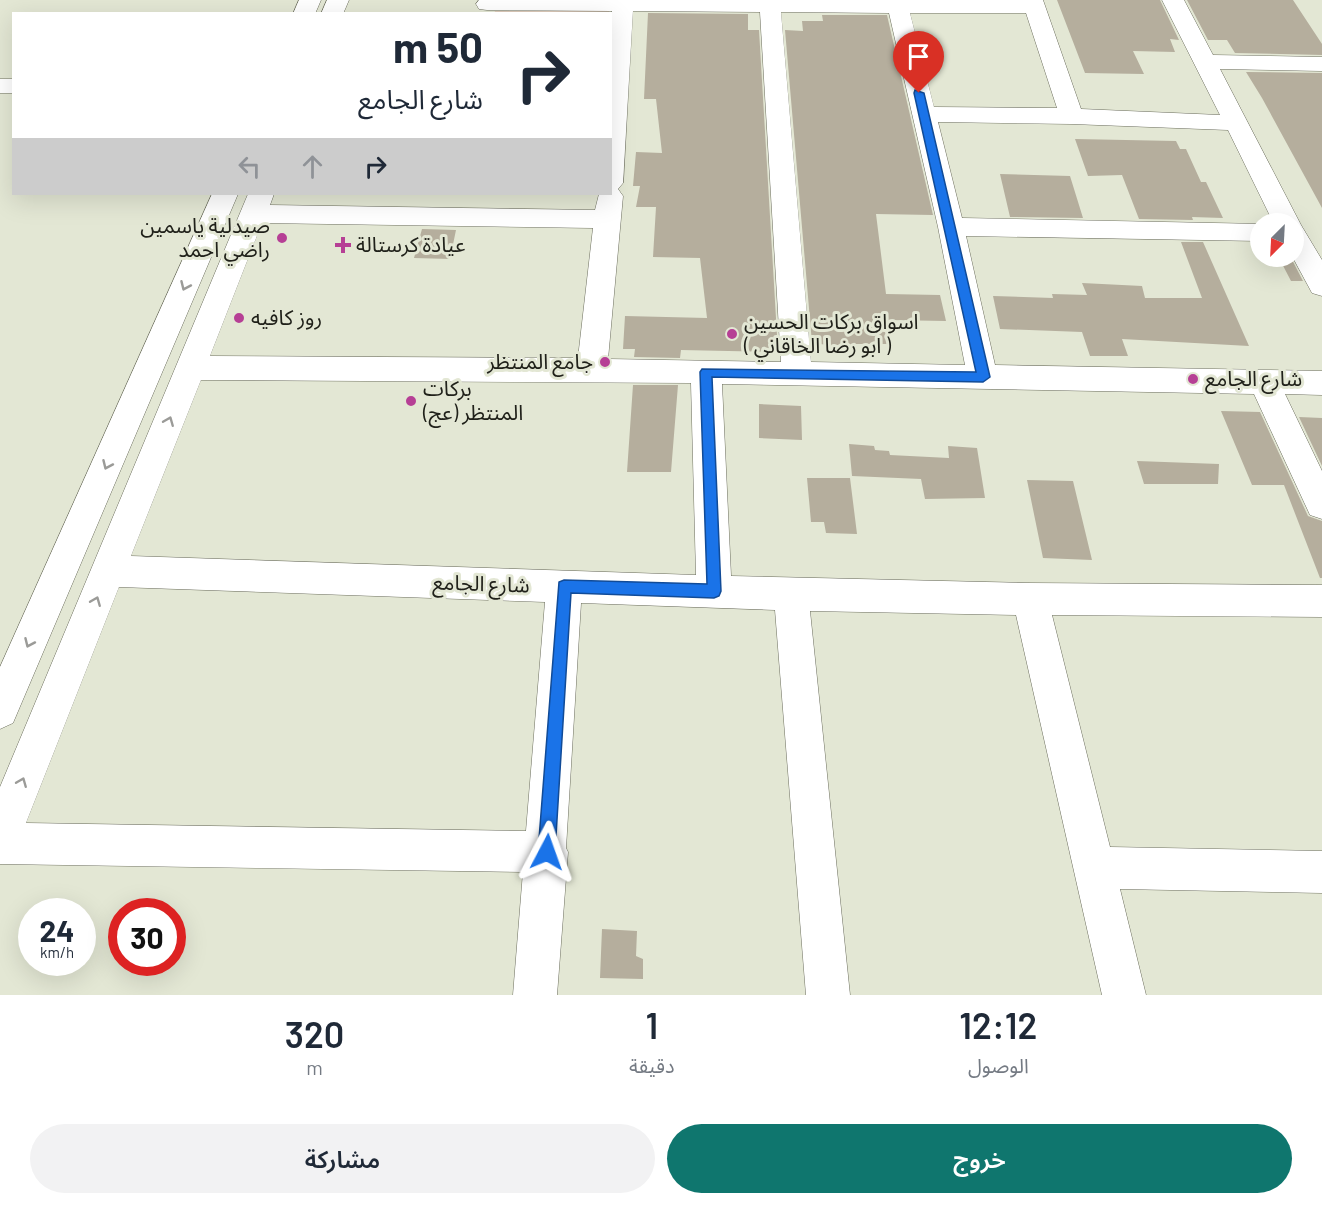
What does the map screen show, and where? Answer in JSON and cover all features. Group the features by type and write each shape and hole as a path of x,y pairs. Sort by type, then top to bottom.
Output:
{"street":[{"path":"1173,0 1282,213"},
{"path":"486,6 898,6 1033,3 1072,116"},
{"path":"612,135 623,5"},
{"path":"770,5 797,374"},
{"path":"898,6 951,227 983,377"},
{"path":"1205,62 1322,64"},
{"path":"924,114 1072,116 1236,123"},
{"path":"0,710 225,195"},
{"path":"0,836 257,204 609,206 592,370"},
{"path":"951,227 1250,232"},
{"path":"1304,252 1322,286"},
{"path":"191,368 592,370 1322,383"},
{"path":"706,372 714,591"},
{"path":"1264,382 1322,505"},
{"name":"شارع الجامع","path":"108,571 791,594 1030,599 1322,601"},
{"path":"535,995 547,852 564,586"},
{"path":"791,594 828,995"},
{"path":"1030,599 1124,995"},
{"path":"0,843 547,852"},
{"path":"1095,868 1322,872"}],"shaded area":[{"path":"609,10 609,12 495,12"}],"building":[{"path":"1057,0 1160,0 1179,40 1170,39 1175,52 1133,51 1144,74 1085,73"},
{"path":"1187,0 1293,0 1322,44 1322,55 1235,53 1227,40 1208,40"},
{"path":"648,13 748,14 748,30 759,30 778,352 681,350 680,358 634,357 635,349 623,349 625,316 707,318 700,258 653,257 656,207 636,207 640,186 633,186 636,152 662,153 656,99 644,99"},
{"path":"822,15 887,15 933,215 876,214 886,294 940,295 946,321 889,320 893,344 851,344 852,348 812,343 785,30 803,31 802,21 823,21"},
{"path":"1246,72 1322,73 1322,208 1262,98"},
{"path":"1075,139 1176,141 1180,149 1186,149 1201,182 1206,182 1223,218 1139,219 1122,175 1088,176"},
{"path":"1000,174 1070,176 1083,218 1010,217"},
{"path":"422,229 456,230 450,259 414,258"},
{"path":"1181,242 1203,242 1249,346 1122,339 1128,356 1090,356 1082,332 1000,329 993,296 1053,298 1052,294 1087,295 1082,283 1142,286 1145,298 1202,298"},
{"path":"1284,267 1296,267 1303,281 1291,281"},
{"path":"633,385 678,385 671,472 627,472"},
{"path":"759,404 801,406 802,440 759,438"},
{"path":"1221,411 1260,412 1308,516 1322,521 1322,578 1320,578 1284,485 1252,485"},
{"path":"1299,417 1322,418 1322,466"},
{"path":"849,444 874,446 875,450 889,451 890,455 949,458 948,446 977,448 985,498 925,499 921,479 852,476"},
{"path":"1137,461 1219,464 1218,484 1144,484"},
{"path":"807,478 850,478 857,534 826,533 824,522 811,522"},
{"path":"1027,480 1073,481 1092,560 1043,558"},
{"path":"602,929 637,931 636,956 643,959 643,979 600,978"}],"place":[{"name":"صيدلية ياسمين راضي احمد","path":"282,238"},
{"name":"عيادة كرستالة","path":"343,245"},
{"name":"روز كافيه","path":"239,318"},
{"name":"اسواق بركات الحسين ( ابو رضا الخاقاني )","path":"732,334"},
{"name":"جامع المنتظر","path":"605,362"},
{"name":"شارع الجامع","path":"1193,379"},
{"name":"بركات المنتظر (عج)","path":"411,401"}],"route":[{"path":"547,852 564,586 714,591 706,372 983,377 919,93"}]}
